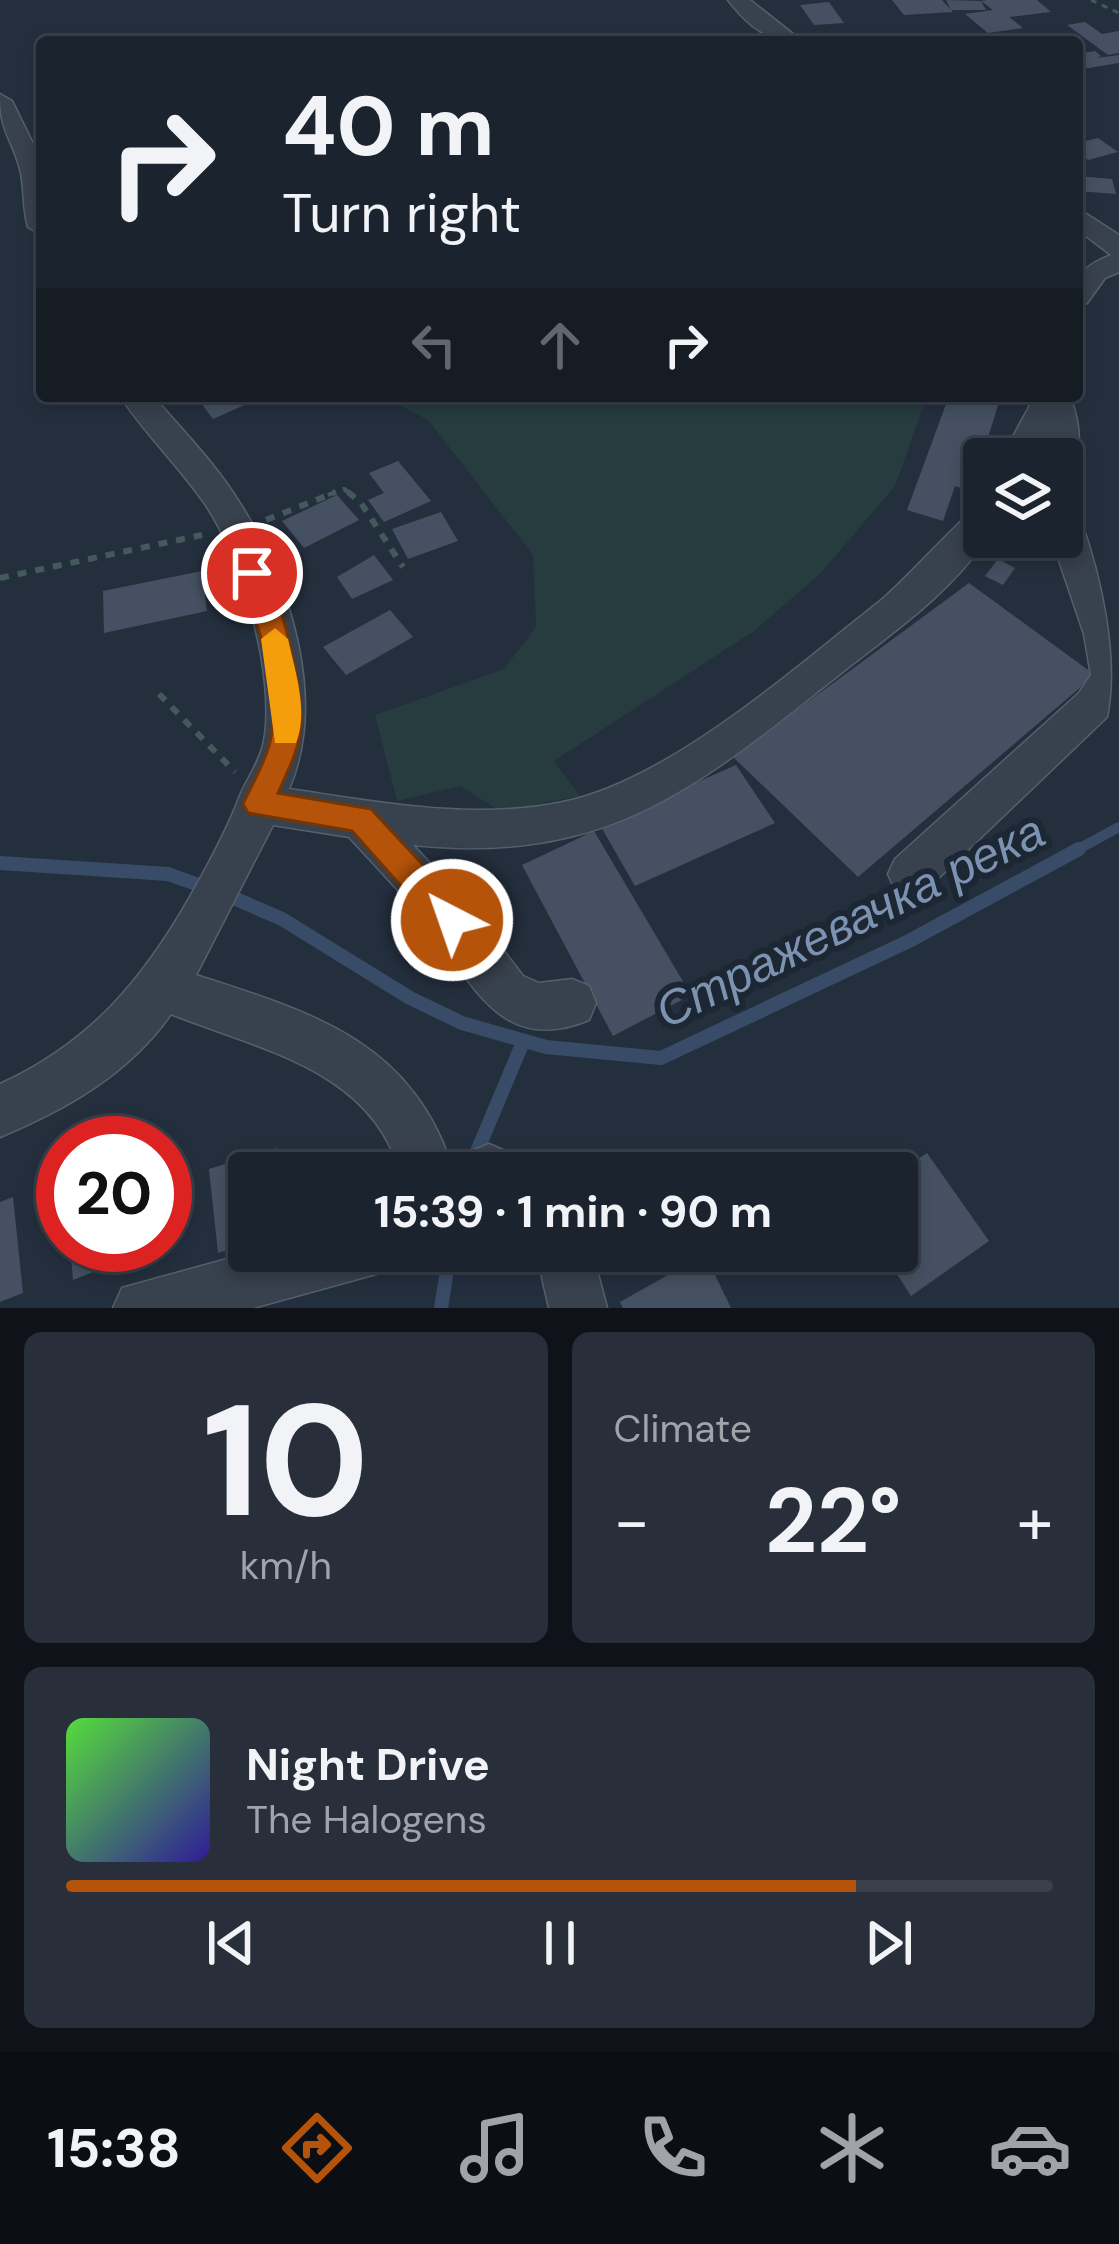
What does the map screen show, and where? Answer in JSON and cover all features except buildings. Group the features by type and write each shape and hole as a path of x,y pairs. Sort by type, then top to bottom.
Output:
{"street":[{"path":"738,0 761,24 782,36"},
{"path":"0,101 33,170 36,210"},
{"path":"1083,221 1119,249"},
{"path":"1083,291 1107,267"},
{"path":"0,1111 59,1084 114,1046 165,987 226,874 284,745 286,699 280,653 236,525 141,402"},
{"path":"1030,438 1050,402"},
{"path":"1055,402 1062,418 1061,438"},
{"path":"258,804 360,818 506,828 568,819 628,800 727,737 927,585 963,545"},
{"path":"910,874 1093,705 1111,676 1103,634 1076,558"},
{"path":"360,818 452,920 506,993 539,1007 572,1003"},
{"path":"165,987 210,1008 315,1042 441,1152"},
{"path":"142,1308 284,1272"}],"path":[{"path":"1091,0 1119,13"},
{"path":"159,694 229,764 258,804"}],"green space":[{"path":"395,402 925,402 895,486 821,573 754,631 554,761 580,796 500,811 460,786 397,801 375,715 504,669 536,627 533,555 429,421"}],"waterway":[{"name":"Стражевачка река","path":"1073,852 1119,827"},
{"name":"Стражевачка река","path":"227,895 282,919 410,998 462,1023 546,1047 661,1058 909,941 1079,849"},
{"name":"Стражевачка река","path":"0,863 168,874 210,889"},
{"path":"477,1152 523,1042"},
{"path":"441,1308 447,1272"}],"slow traffic":[{"path":"275,639 286,699 285,734"}],"route":[{"path":"252,573 280,653 287,719 284,745 258,804 360,818 452,920"}]}
